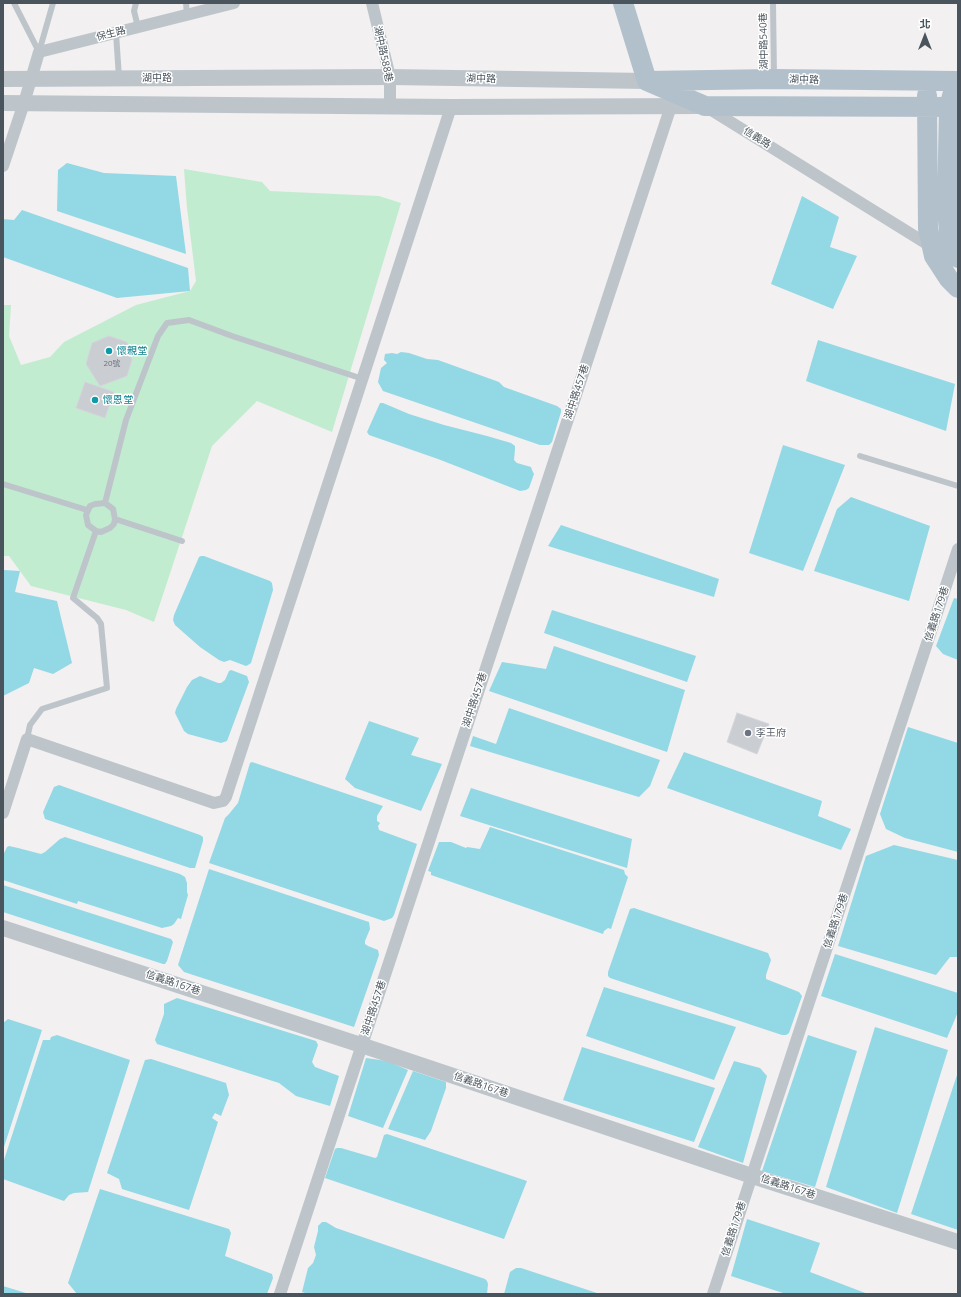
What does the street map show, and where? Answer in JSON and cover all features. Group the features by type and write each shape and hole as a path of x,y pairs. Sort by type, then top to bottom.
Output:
{"main road":[{"path":"623,3 647,81"},
{"path":"957,78 954,107 948,233 952,249 958,258"},
{"name":"湖中路","path":"647,81 774,79 926,81 957,78"},
{"name":"信義路","path":"647,81 705,106"},
{"path":"926,81 928,229 934,256 949,279 958,288"},
{"path":"705,106 954,107"}],"street":[{"name":"保生路","path":"39,52 138,27 187,9 234,3"},
{"name":"湖中路588巷","path":"372,3 390,77 390,106"},
{"path":"3,166 39,52"},
{"name":"湖中路","path":"3,79 390,77 647,81"},
{"path":"3,103 451,107 705,106"},
{"name":"湖中路457巷","path":"280,1294 671,106"},
{"name":"信義路","path":"705,106 932,247"},
{"path":"3,813 27,739 214,803 223,801 226,797 451,107"},
{"name":"信義路179巷","path":"713,1294 958,548"},
{"name":"信義路167巷","path":"3,928 361,1045 752,1176 958,1242"}],"lane":[{"path":"14,3 39,52"},
{"path":"39,52 53,3"},
{"path":"136,3 134,11 138,27"},
{"name":"湖中路540巷","path":"773,3 774,79"},
{"path":"116,33 119,78"},
{"path":"104,503 126,420 158,336 167,323 189,320 232,336 363,379"},
{"path":"860,456 958,486"},
{"path":"3,484 87,510"},
{"path":"104,503 113,509 115,519 114,524 106,531 101,532 96,531 88,525 86,515 90,506 104,503"},
{"path":"115,519 182,541"},
{"path":"27,739 30,725 42,709 107,688 101,624 97,618 73,598 96,531"}],"green space":[{"path":"184,169 262,182 270,191 379,196 401,203 332,432 257,401 212,446 154,622 126,610 31,586 9,556 3,556 3,305 11,305 9,336 21,365 50,357 64,342 136,305 190,291 196,281"}],"water":[{"path":"67,163 104,173 176,176 186,254 57,211 58,170"},
{"path":"802,196 839,217 830,247 857,256 833,309 771,284"},
{"path":"22,210 188,268 190,291 117,298 3,257 3,219 14,220"},
{"path":"818,340 955,384 946,431 806,381"},
{"path":"401,352 427,359 438,360 499,382 504,387 557,406 561,409 561,412 552,442 549,445 540,445 383,391 378,382 381,368 387,363 384,360 385,354 397,354"},
{"path":"380,403 444,425 511,443 515,446 514,460 517,463 531,467 534,474 529,488 520,491 438,459 369,435 367,432"},
{"path":"783,445 845,465 803,571 749,553"},
{"path":"851,497 930,526 909,601 814,571 837,509"},
{"path":"561,525 719,579 714,597 548,546"},
{"path":"201,556 272,583 273,590 251,663 246,666 230,660 224,662 219,660 200,647 175,625 173,620 174,615 199,557"},
{"path":"4,570 20,571 15,592 57,601 72,663 53,674 34,668 29,683 3,696"},
{"path":"954,598 958,599 958,660 943,654 936,646"},
{"path":"552,610 696,656 687,682 544,633"},
{"path":"554,646 685,690 667,752 489,691 502,662 546,669"},
{"path":"231,670 247,676 249,682 227,741 221,743 188,734 184,731 175,713 187,687 192,680 200,676 221,683 225,680 229,671"},
{"path":"509,708 660,760 650,786 639,797 470,746 473,736 496,744"},
{"path":"369,721 419,738 411,755 442,764 421,811 355,788 345,779"},
{"path":"908,727 958,743 958,852 905,838 886,829 880,814"},
{"path":"684,752 822,801 818,816 851,829 841,850 667,788"},
{"path":"252,762 383,806 377,816 377,821 380,823 378,826 379,830 417,844 392,918 384,921 209,863 225,818 238,803 250,763"},
{"path":"59,785 200,835 203,837 203,841 195,868 190,868 45,819 43,812 54,787"},
{"path":"471,788 632,839 627,868 460,816"},
{"path":"490,827 624,870 628,877 611,929 608,928 603,934 431,875 431,872 428,871 439,842 451,842 466,848 480,849"},
{"path":"65,837 180,874 185,877 188,895 181,919 178,918 171,926 162,928 78,901 77,904 3,880 3,855 7,847 9,846 41,854 60,839"},
{"path":"894,845 958,860 958,957 950,957 936,975 838,946 866,856"},
{"path":"209,869 369,922 370,929 365,944 378,950 379,955 354,1027 184,972 178,965"},
{"path":"3,885 171,939 173,942 167,961 163,964 3,912"},
{"path":"634,908 768,953 771,960 766,979 799,992 802,996 789,1033 782,1035 610,978 608,976 608,972 630,909"},
{"path":"835,954 958,993 958,1012 947,1038 821,996"},
{"path":"604,987 736,1027 714,1080 586,1036"},
{"path":"177,998 316,1041 318,1045 312,1062 315,1067 339,1076 330,1106 296,1096 279,1083 157,1044 155,1040 164,1014 164,1004"},
{"path":"8,1019 42,1030 3,1150 3,1023"},
{"path":"875,1027 948,1050 897,1213 826,1187"},
{"path":"57,1035 130,1060 88,1192 74,1193 69,1195 64,1201 3,1179 3,1163 43,1040 50,1040 51,1037"},
{"path":"808,1035 857,1051 815,1187 762,1171"},
{"path":"582,1047 715,1088 694,1142 563,1100"},
{"path":"366,1058 387,1061 408,1070 383,1128 348,1116"},
{"path":"151,1059 226,1083 229,1095 221,1116 215,1113 212,1118 218,1122 189,1210 122,1189 119,1179 107,1173 145,1060"},
{"path":"734,1061 760,1068 767,1076 743,1163 698,1147"},
{"path":"413,1071 446,1082 446,1088 431,1131 425,1140 388,1129"},
{"path":"958,1072 958,1230 911,1214"},
{"path":"387,1134 527,1181 504,1239 325,1178 335,1149 341,1148 375,1158 377,1157 384,1135"},
{"path":"100,1189 229,1229 231,1233 225,1256 272,1274 273,1278 267,1294 77,1294 68,1283"},
{"path":"747,1219 820,1243 810,1272 868,1294 786,1294 731,1276"},
{"path":"322,1222 326,1222 336,1228 485,1279 488,1284 487,1294 308,1294 302,1292 308,1268 313,1263 316,1255 314,1247 318,1226"},
{"path":"516,1268 521,1268 600,1294 504,1294 510,1272"},
{"path":"3,1286 29,1294 3,1294"}],"building":[{"name":"懷親堂","path":"109,336 127,342 132,360 127,376 100,386 86,364 92,343"},
{"name":"懷恩堂","path":"85,382 114,392 105,418 76,408"},
{"name":"李王府","path":"737,713 769,724 757,754 727,742"}],"place":[{"name":"懷親堂","path":"109,351"},
{"name":"懷恩堂","path":"95,400"},
{"name":"李王府","path":"748,733"}]}
